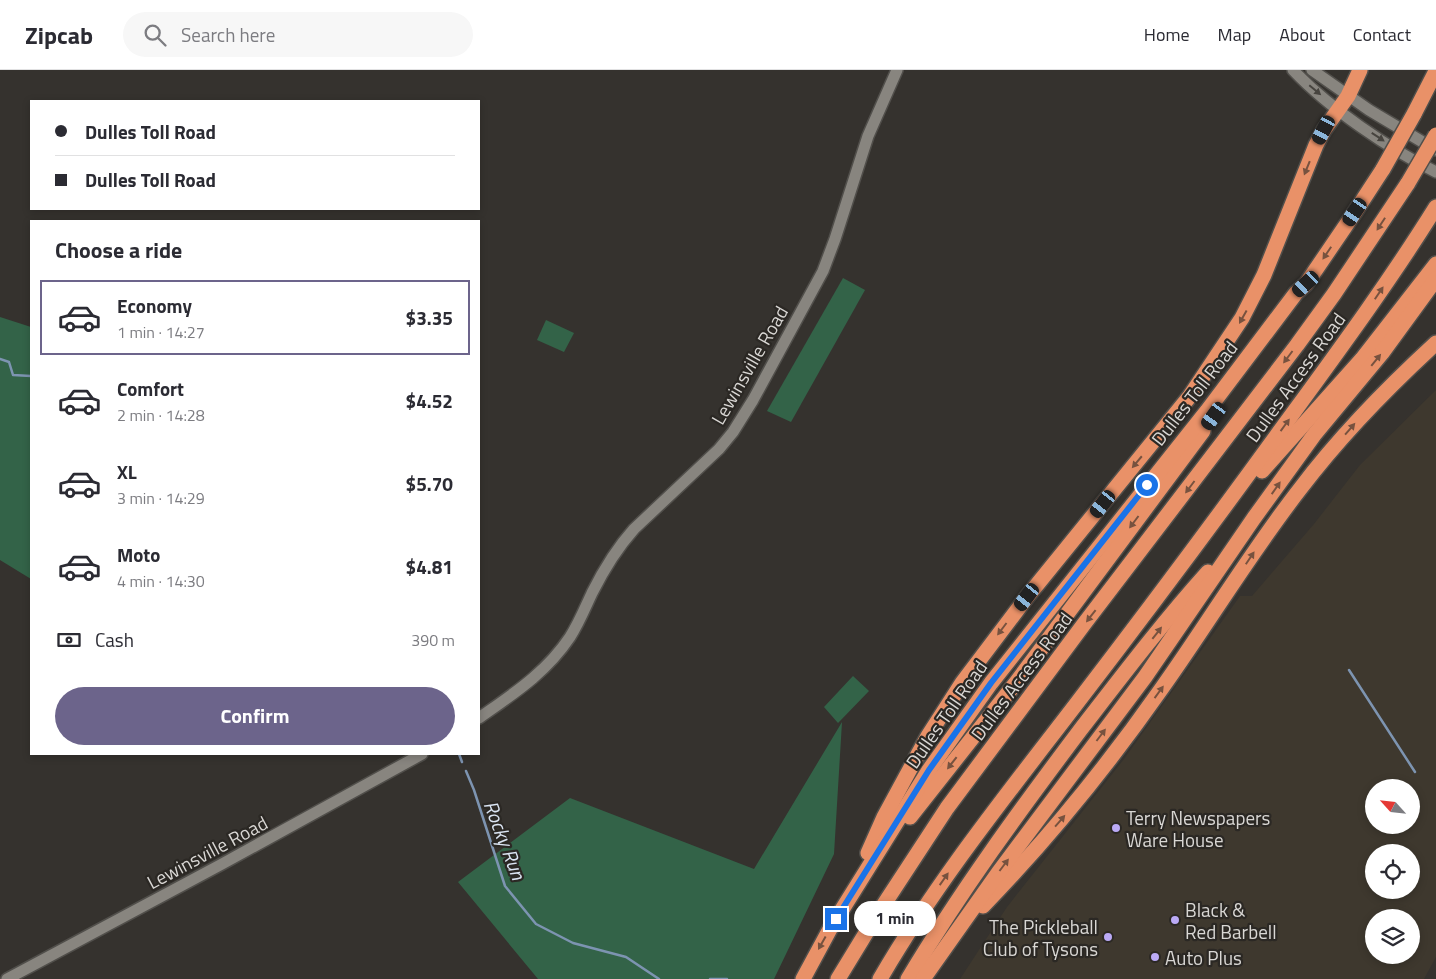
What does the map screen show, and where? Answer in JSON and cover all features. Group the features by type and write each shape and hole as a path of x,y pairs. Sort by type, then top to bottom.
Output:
{"highway":[{"path":"842,908 884,818 928,736 962,683 1027,597 1190,396 1242,318 1267,267 1316,146 1348,96 1360,70"},
{"name":"Dulles Toll Road","path":"803,979 842,908 929,770 991,683 1207,411 1296,293 1306,284 1355,212 1382,168 1414,114 1436,71"},
{"name":"Dulles Access Road","path":"838,979 882,907 947,808 1084,624 1297,345 1334,294 1408,183 1436,135"},
{"name":"Dulles Access Road","path":"880,979 931,898 973,838 1204,535 1391,277 1436,207"},
{"path":"1077,703 1134,636 1246,490 1362,359 1436,264"},
{"path":"923,979 998,872 1145,677 1254,518 1314,435 1382,353 1436,279"},
{"path":"935,962 1086,792 1162,688 1264,538 1327,455 1380,397 1436,343"},
{"path":"908,979 951,908 1058,760 1180,604 1254,518"}],"main road":[{"name":"Lewinsville Road","path":"480,717 525,686 546,666 569,639 604,571 622,543 733,432 822,272 835,239 868,136 897,70"},
{"path":"1293,70 1338,110 1436,172"},
{"path":"1312,70 1348,96 1436,150"},
{"name":"Lewinsville Road","path":"6,979 222,864 420,755"}],"shaded area":[{"path":"1436,390 1436,957 1424,979 960,979 1007,907 1124,759 1240,596 1252,596 1314,524 1360,465"}],"green space":[{"path":"843,278 865,290 791,422 767,411"},
{"path":"0,317 30,327 30,578 0,560"},
{"path":"546,320 574,333 564,352 537,340"},
{"path":"853,676 869,691 838,723 824,707"},
{"path":"842,722 834,854 774,979 538,979 458,882 570,798 754,869"}],"waterway":[{"name":"Rocky Run","path":"0,359 9,362 13,375 30,376"},
{"path":"1349,670 1415,772"},
{"name":"Rocky Run","path":"459,755 462,762"},
{"name":"Rocky Run","path":"466,771 505,886 536,924 573,943 626,957 659,979"},
{"name":"Rocky Run","path":"710,979 727,979"}],"place":[{"name":"Terry Newspapers Ware House","path":"1116,828"},
{"name":"Black & Red Barbell","path":"1175,920"},
{"name":"The Pickleball Club of Tysons","path":"1108,937"},
{"name":"Auto Plus","path":"1155,957"}],"route":[{"path":"836,919 929,770 991,683 1147,485"}]}
